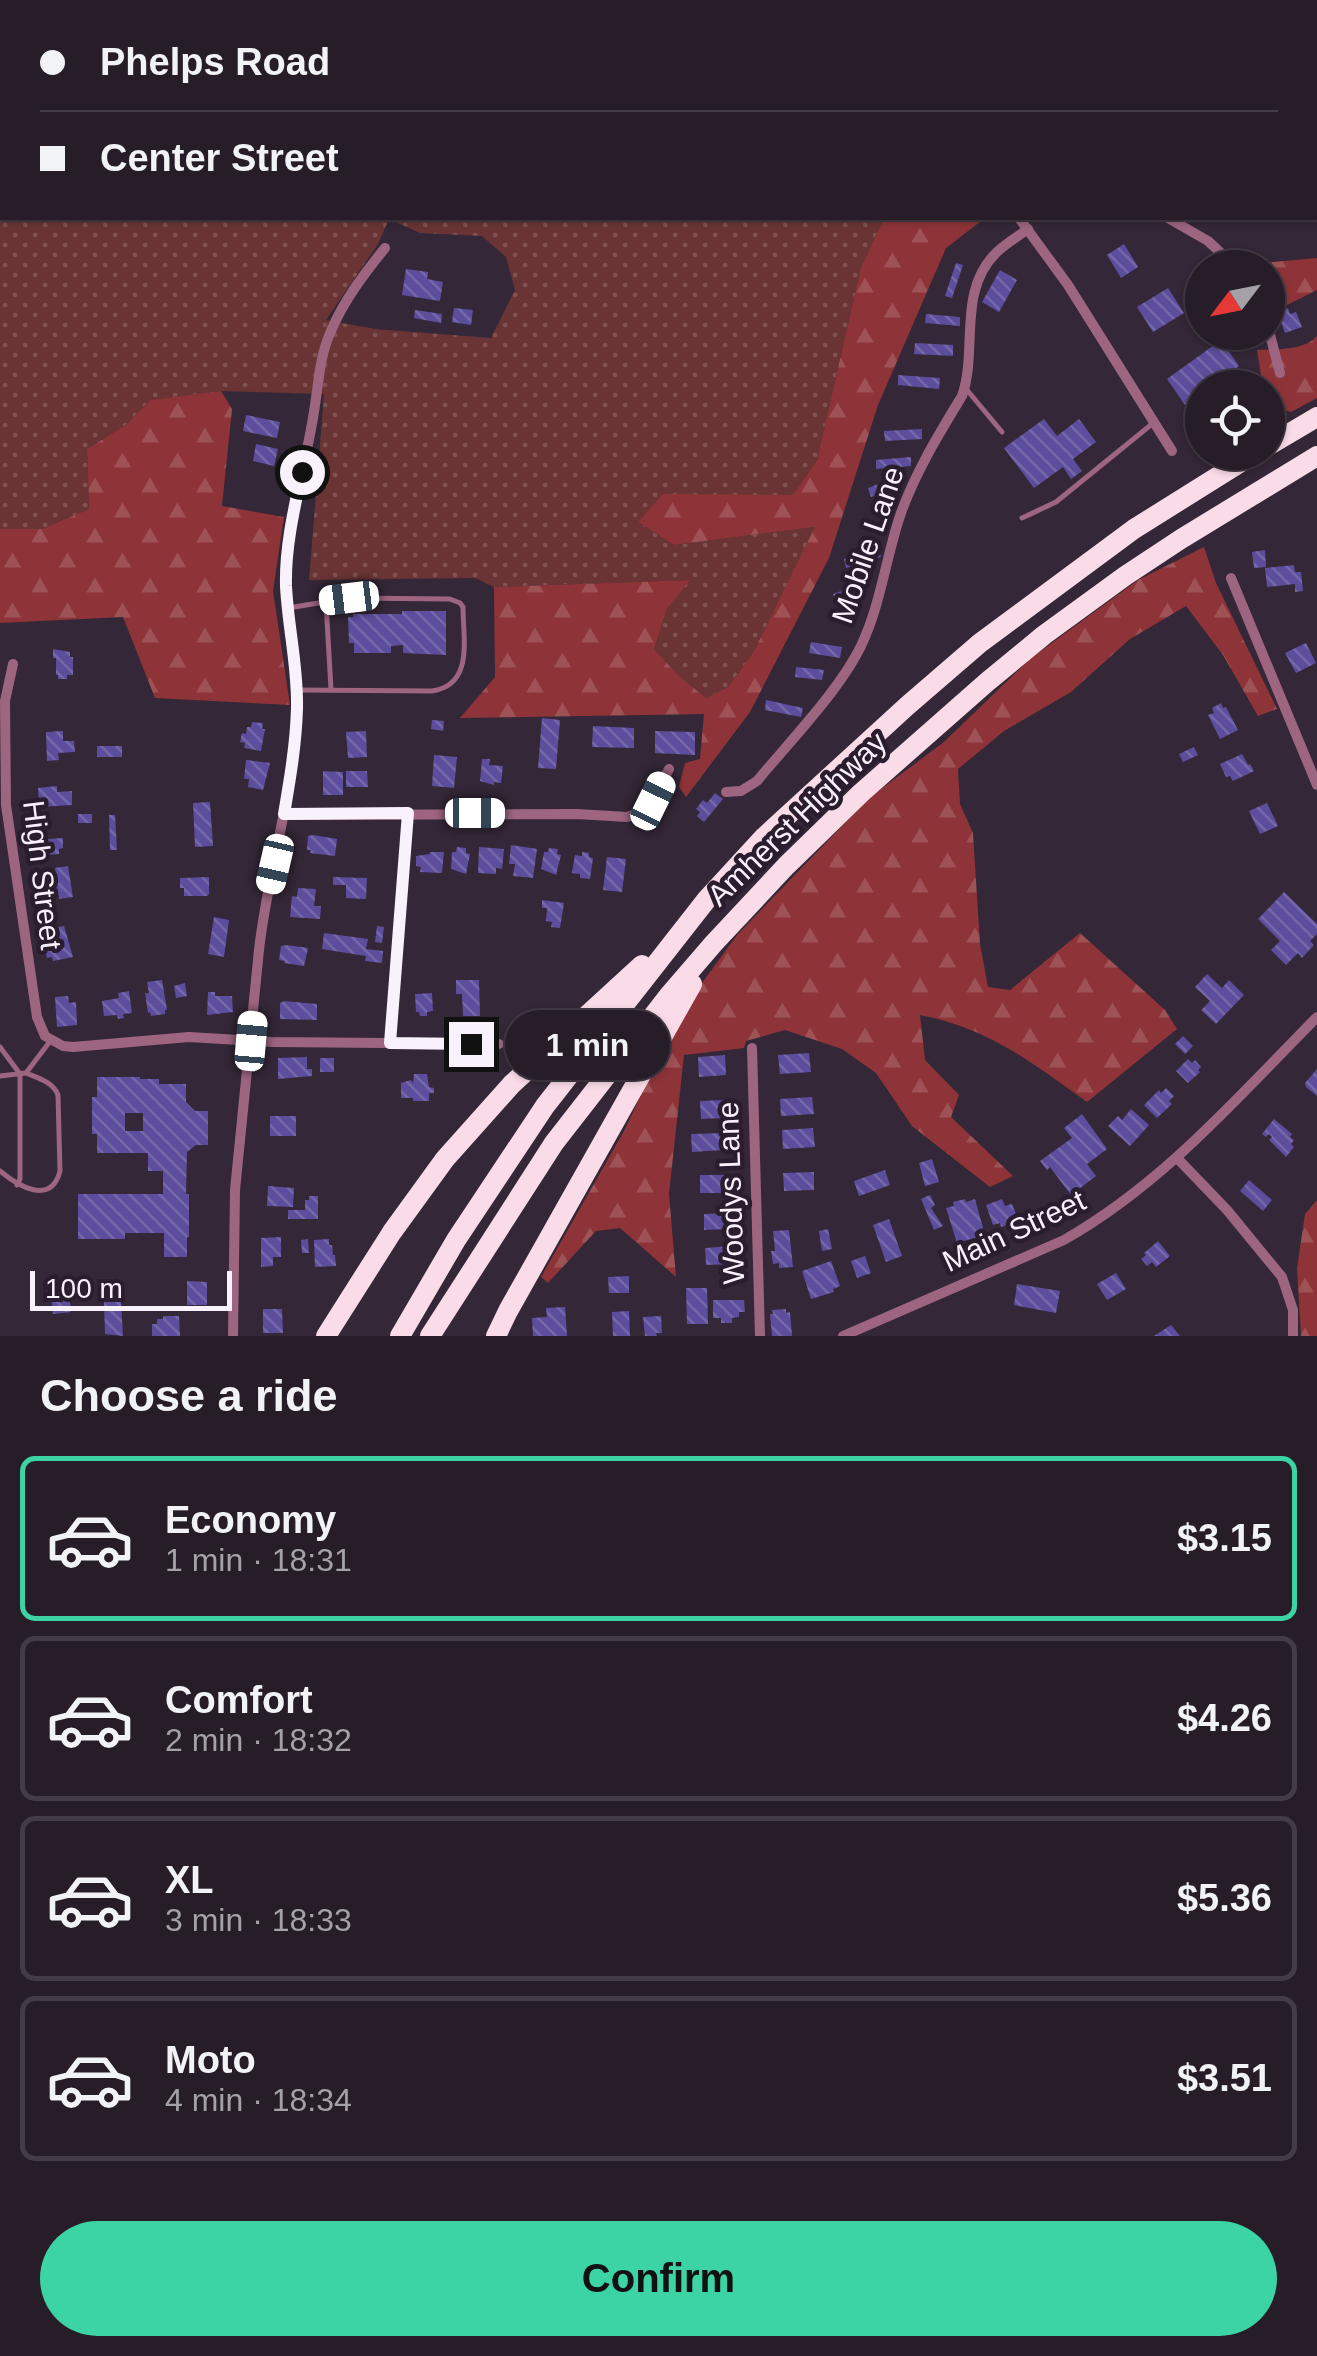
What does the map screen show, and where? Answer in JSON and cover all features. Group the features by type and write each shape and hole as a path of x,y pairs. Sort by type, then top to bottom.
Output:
{"highway":[{"path":"1285,435 1313,418"},
{"name":"Amherst Highway","path":"430,1336 565,1128 670,994 786,866 861,793 1044,635 1139,567 1317,456"},
{"name":"Amherst Highway","path":"400,1336 465,1227 545,1106 707,899 764,838 980,643 1134,529 1228,470"},
{"path":"326,1336 392,1232 445,1159 495,1101 640,968 707,899"},
{"path":"496,1336 688,990 752,904"}],"street":[{"path":"1020,220 1079,302 1172,451"},
{"path":"1171,220 1218,250"},
{"name":"Mobile Lane","path":"726,792 741,791 757,780 844,676 860,648 914,480 967,382 971,309 980,278 996,253 1028,229"},
{"path":"233,1336 234,1190 262,920 292,764 297,690 286,582 290,537 316,406 322,353 339,313 385,248"},
{"path":"1232,578 1317,784"},
{"name":"High Street","path":"12,664 5,701 6,805 37,1017 42,1031 51,1040"},
{"path":"284,814 577,814 627,818 650,806 668,769"},
{"name":"Main Street","path":"843,1336 1064,1240 1119,1206 1177,1158 1317,1017"},
{"path":"51,1040 74,1047 188,1036 251,1041 499,1044"},
{"name":"Woodys Lane","path":"752,1048 760,1336"},
{"path":"1177,1158 1227,1210 1282,1278 1292,1310 1293,1336"}],"lane":[{"path":"965,388 1002,432"},
{"path":"1022,518 1056,502 1154,422"},
{"path":"288,608 376,597 450,600 457,601 462,608 462,670 446,688 297,690"},
{"path":"326,601 331,690"},
{"path":"390,1043 408,813"},
{"path":"17,1185 23,1073 51,1040"},
{"path":"0,1047 23,1073"},
{"path":"0,1076 23,1073 45,1080 56,1089 60,1171 50,1188 29,1190 0,1171"}],"shaded area":[{"path":"0,220 389,220 378,244 326,320 375,329 491,338 515,290 506,257 482,236 420,233 391,220 883,220 861,267 817,460 793,495 663,495 638,522 674,545 816,527 754,651 728,687 706,698 654,649 667,609 689,580 494,587 475,578 309,580 324,394 221,391 150,400 127,424 87,449 89,509 42,529 0,529"}],"green space":[{"path":"883,220 982,220 946,248 878,405 829,558 750,712 686,797 679,787 685,763 700,759 704,714 460,718 495,677 494,587 690,580 667,609 654,649 706,698 728,687 754,651 815,527 674,545 638,522 663,494 793,495 817,460 861,267"},
{"path":"1317,258 1317,290 1285,306 1285,261"},
{"path":"1317,336 1317,398 1291,412 1285,410 1285,370 1260,370 1257,350 1285,350"},
{"path":"221,391 232,409 222,506 284,517 273,591 290,705 155,698 123,617 0,623 0,529 42,529 89,509 87,449 127,424 150,400"},
{"path":"1204,547 1216,583 1277,709 1258,716 1223,655 1186,606 1130,639 1071,692 1004,731 958,769 960,804 973,833 980,944 988,987 1010,990 1080,933 1165,1010 1177,1029 1087,1102 989,1038 920,1015 925,1060 959,1095 951,1117 1013,1176 990,1187 912,1126 876,1073 842,1049 785,1030 746,1041 744,1048 684,1055 669,1194 676,1277 620,1228 596,1231 548,1283 541,1277 624,1131 694,994 737,935 869,798 944,742 1030,659 1138,580"},
{"path":"1317,1200 1317,1336 1301,1336 1297,1268 1305,1214"}],"building":[{"path":"1124,244 1138,267 1121,278 1107,255"},
{"path":"956,263 963,265 952,298 945,296"},
{"path":"406,269 428,272 427,279 443,282 440,301 402,295"},
{"path":"1000,270 1017,280 999,312 982,302"},
{"path":"1168,288 1184,313 1153,332 1137,307"},
{"path":"454,308 473,310 471,325 452,322"},
{"path":"1285,309 1290,314 1296,312 1302,327 1285,333"},
{"path":"415,310 442,314 441,323 414,318"},
{"path":"926,314 960,317 960,326 925,323"},
{"path":"915,343 953,345 953,356 914,354"},
{"path":"1207,350 1228,350 1239,366 1234,370 1185,370 1185,405 1167,379"},
{"path":"898,375 940,378 939,389 898,385"},
{"path":"246,415 280,422 277,438 243,431"},
{"path":"1044,419 1057,436 1079,419 1096,442 1073,459 1082,471 1071,479 1063,467 1034,488 1004,448"},
{"path":"922,429 922,439 885,441 884,431"},
{"path":"256,444 278,449 274,466 253,461"},
{"path":"911,457 911,466 876,469 876,460"},
{"path":"898,477 902,486 871,497 868,488"},
{"path":"878,548 881,557 846,568 844,559"},
{"path":"1265,550 1266,567 1254,568 1252,552"},
{"path":"1294,565 1295,572 1301,572 1303,591 1295,592 1295,584 1267,587 1265,568"},
{"path":"863,583 867,593 836,603 833,594"},
{"path":"446,611 446,655 403,653 403,645 391,646 391,653 354,653 354,643 349,643 348,617"},
{"path":"811,642 842,647 840,658 809,653"},
{"path":"1306,643 1316,663 1296,673 1285,653"},
{"path":"53,649 70,652 73,657 73,675 67,675 67,679 58,679 56,675"},
{"path":"796,667 824,670 822,680 795,677"},
{"path":"766,700 803,708 801,717 765,710"},
{"path":"1221,703 1238,730 1220,739 1208,715"},
{"path":"542,718 560,720 556,769 538,768"},
{"path":"432,720 444,721 443,731 431,729"},
{"path":"252,722 263,723 265,729 261,751 244,748 245,743 240,742"},
{"path":"593,726 634,728 634,748 592,747"},
{"path":"63,731 63,741 74,741 75,752 58,753 59,760 47,761 46,732"},
{"path":"366,731 367,757 348,758 346,732"},
{"path":"655,731 695,732 695,755 655,753"},
{"path":"97,746 122,746 122,757 97,757"},
{"path":"1194,747 1198,755 1183,762 1179,754"},
{"path":"1242,754 1254,771 1233,781 1226,777 1220,764"},
{"path":"434,755 457,757 454,788 432,786"},
{"path":"482,759 490,759 489,765 503,766 501,783 480,781"},
{"path":"246,760 270,763 263,790 248,787 249,779 244,779"},
{"path":"323,771 343,772 343,795 323,795"},
{"path":"346,771 367,771 368,787 346,787"},
{"path":"57,786 57,792 72,791 72,805 39,807 38,788"},
{"path":"715,793 723,799 704,822 696,809"},
{"path":"210,802 213,846 195,847 193,803"},
{"path":"1267,803 1278,826 1260,834 1249,811"},
{"path":"78,814 92,814 92,823 78,823"},
{"path":"109,815 115,815 117,850 110,850"},
{"path":"308,836 337,839 335,856 310,853"},
{"path":"63,838 59,854 34,856 32,840"},
{"path":"511,845 537,849 533,878 513,876 515,864 509,864"},
{"path":"457,847 466,848 470,854 466,874 451,869 452,852"},
{"path":"479,847 504,849 502,869 496,868 496,874 478,873"},
{"path":"558,849 557,854 561,855 556,875 541,869 544,852"},
{"path":"444,852 442,873 420,872 421,867 416,866 416,856"},
{"path":"582,852 593,858 590,879 572,873 575,855 582,856"},
{"path":"607,857 626,859 622,892 603,890"},
{"path":"68,866 73,897 59,899 59,895 53,895 51,879 56,878 55,868"},
{"path":"209,877 207,896 184,896 180,878"},
{"path":"333,877 367,878 366,899 346,898 346,885 333,885"},
{"path":"298,888 316,889 314,906 321,906 320,919 290,917 292,896 297,897"},
{"path":"1284,892 1317,924 1317,934 1310,941 1314,945 1302,958 1298,953 1286,965 1271,950 1280,941 1258,919"},
{"path":"542,900 564,903 560,928 551,927 552,922 546,921 547,908 542,908"},
{"path":"214,917 229,920 224,957 208,954"},
{"path":"64,926 73,957 53,961 52,957 47,958 45,949 50,948 47,929"},
{"path":"377,926 384,927 382,943 375,942"},
{"path":"324,933 368,939 366,949 383,951 382,963 365,961 366,956 322,949"},
{"path":"281,946 308,948 304,966 279,960"},
{"path":"1207,974 1222,988 1229,980 1244,995 1216,1024 1201,1010 1210,1001 1195,987"},
{"path":"162,980 167,1010 165,1014 151,1016 145,993 149,993 147,982"},
{"path":"456,980 479,980 480,1016 463,1016 462,994 456,994"},
{"path":"185,983 187,996 176,998 174,986"},
{"path":"129,991 132,1013 118,1019 117,1015 104,1016 102,1001 119,998 118,993"},
{"path":"208,992 232,996 233,1012 207,1015"},
{"path":"432,993 433,1011 420,1016 416,1012 415,994"},
{"path":"68,996 69,1003 76,1002 77,1025 57,1027 55,997"},
{"path":"280,1003 317,1004 317,1020 280,1019"},
{"path":"1183,1036 1193,1046 1185,1054 1175,1044"},
{"path":"809,1053 811,1072 780,1074 778,1055"},
{"path":"725,1055 726,1075 699,1077 698,1057"},
{"path":"307,1057 307,1069 312,1069 312,1076 278,1079 278,1058"},
{"path":"320,1058 334,1058 334,1072 320,1072"},
{"path":"1188,1059 1201,1067 1188,1083 1176,1071"},
{"path":"1317,1069 1317,1096 1305,1083"},
{"path":"414,1074 427,1074 429,1087 434,1088 429,1101 401,1098 401,1083 413,1083"},
{"path":"97,1077 159,1079 159,1084 186,1084 186,1102 195,1111 208,1111 208,1145 196,1145 187,1152 187,1257 164,1257 164,1233 125,1233 125,1239 78,1239 78,1194 163,1194 163,1171 148,1171 148,1153 97,1153 97,1134 92,1134 92,1097 97,1097","holes":["125,1113 143,1113 143,1131 125,1131"]},
{"path":"1166,1088 1174,1096 1169,1101 1172,1104 1157,1118 1144,1105"},
{"path":"812,1097 814,1114 781,1116 780,1099"},
{"path":"724,1100 725,1118 701,1119 700,1101"},
{"path":"1131,1109 1149,1125 1130,1146 1108,1126 1118,1116 1122,1120"},
{"path":"1082,1114 1107,1149 1087,1164 1096,1176 1071,1195 1050,1167 1047,1170 1040,1161 1072,1138 1064,1128"},
{"path":"270,1116 296,1116 296,1136 270,1136"},
{"path":"1274,1119 1294,1140 1286,1157 1269,1140 1269,1134 1262,1134"},
{"path":"813,1128 815,1147 783,1149 782,1130"},
{"path":"724,1133 724,1150 692,1152 691,1134"},
{"path":"932,1159 939,1182 925,1186 919,1163"},
{"path":"885,1170 890,1185 859,1196 854,1181"},
{"path":"814,1172 814,1190 784,1191 783,1173"},
{"path":"700,1175 724,1175 724,1193 700,1193"},
{"path":"1249,1180 1272,1200 1263,1211 1240,1191"},
{"path":"268,1186 294,1188 293,1207 267,1206"},
{"path":"930,1195 935,1205 931,1208 943,1226 934,1230 921,1199"},
{"path":"309,1196 318,1196 318,1219 288,1219 288,1210 305,1210"},
{"path":"975,1199 985,1235 957,1243 946,1208"},
{"path":"1002,1199 1005,1206 1012,1204 1017,1217 1001,1227 1000,1223 993,1225 986,1205"},
{"path":"729,1213 726,1229 704,1230 704,1214"},
{"path":"889,1219 902,1256 886,1262 873,1225"},
{"path":"828,1229 832,1249 822,1251 819,1231"},
{"path":"789,1230 793,1267 779,1268 779,1263 773,1264 773,1231"},
{"path":"281,1237 281,1257 273,1257 273,1266 261,1267 261,1238"},
{"path":"308,1239 309,1253 302,1253 301,1240"},
{"path":"329,1239 336,1266 315,1267 314,1240"},
{"path":"1158,1241 1170,1256 1156,1267 1152,1262 1147,1266 1141,1259"},
{"path":"731,1246 732,1264 706,1265 705,1248"},
{"path":"950,1252 958,1269 949,1274 940,1256"},
{"path":"865,1256 871,1273 857,1278 851,1261"},
{"path":"831,1261 840,1286 834,1292 811,1299 802,1271"},
{"path":"1116,1273 1126,1289 1107,1300 1097,1284"},
{"path":"629,1276 629,1293 609,1293 608,1277"},
{"path":"187,1281 207,1282 207,1305 187,1305"},
{"path":"68,1282 71,1312 53,1314 50,1284"},
{"path":"1017,1284 1060,1291 1056,1313 1014,1305"},
{"path":"686,1288 707,1288 708,1324 687,1324"},
{"path":"713,1300 744,1300 745,1312 739,1312 732,1323 721,1323 721,1318 713,1318"},
{"path":"104,1302 121,1302 123,1336 105,1334"},
{"path":"565,1307 567,1336 533,1336 532,1318 547,1317 546,1308"},
{"path":"263,1309 282,1309 283,1333 263,1333"},
{"path":"786,1309 786,1313 790,1312 792,1336 772,1336 772,1310"},
{"path":"629,1311 630,1336 613,1336 612,1312"},
{"path":"163,1316 179,1316 180,1336 152,1336 152,1324"},
{"path":"661,1316 662,1333 645,1336 643,1317"},
{"path":"1171,1325 1180,1336 1154,1336"}],"route":[{"path":"302,472 286,582 297,708 284,814 408,813 390,1043 471,1044"}]}
